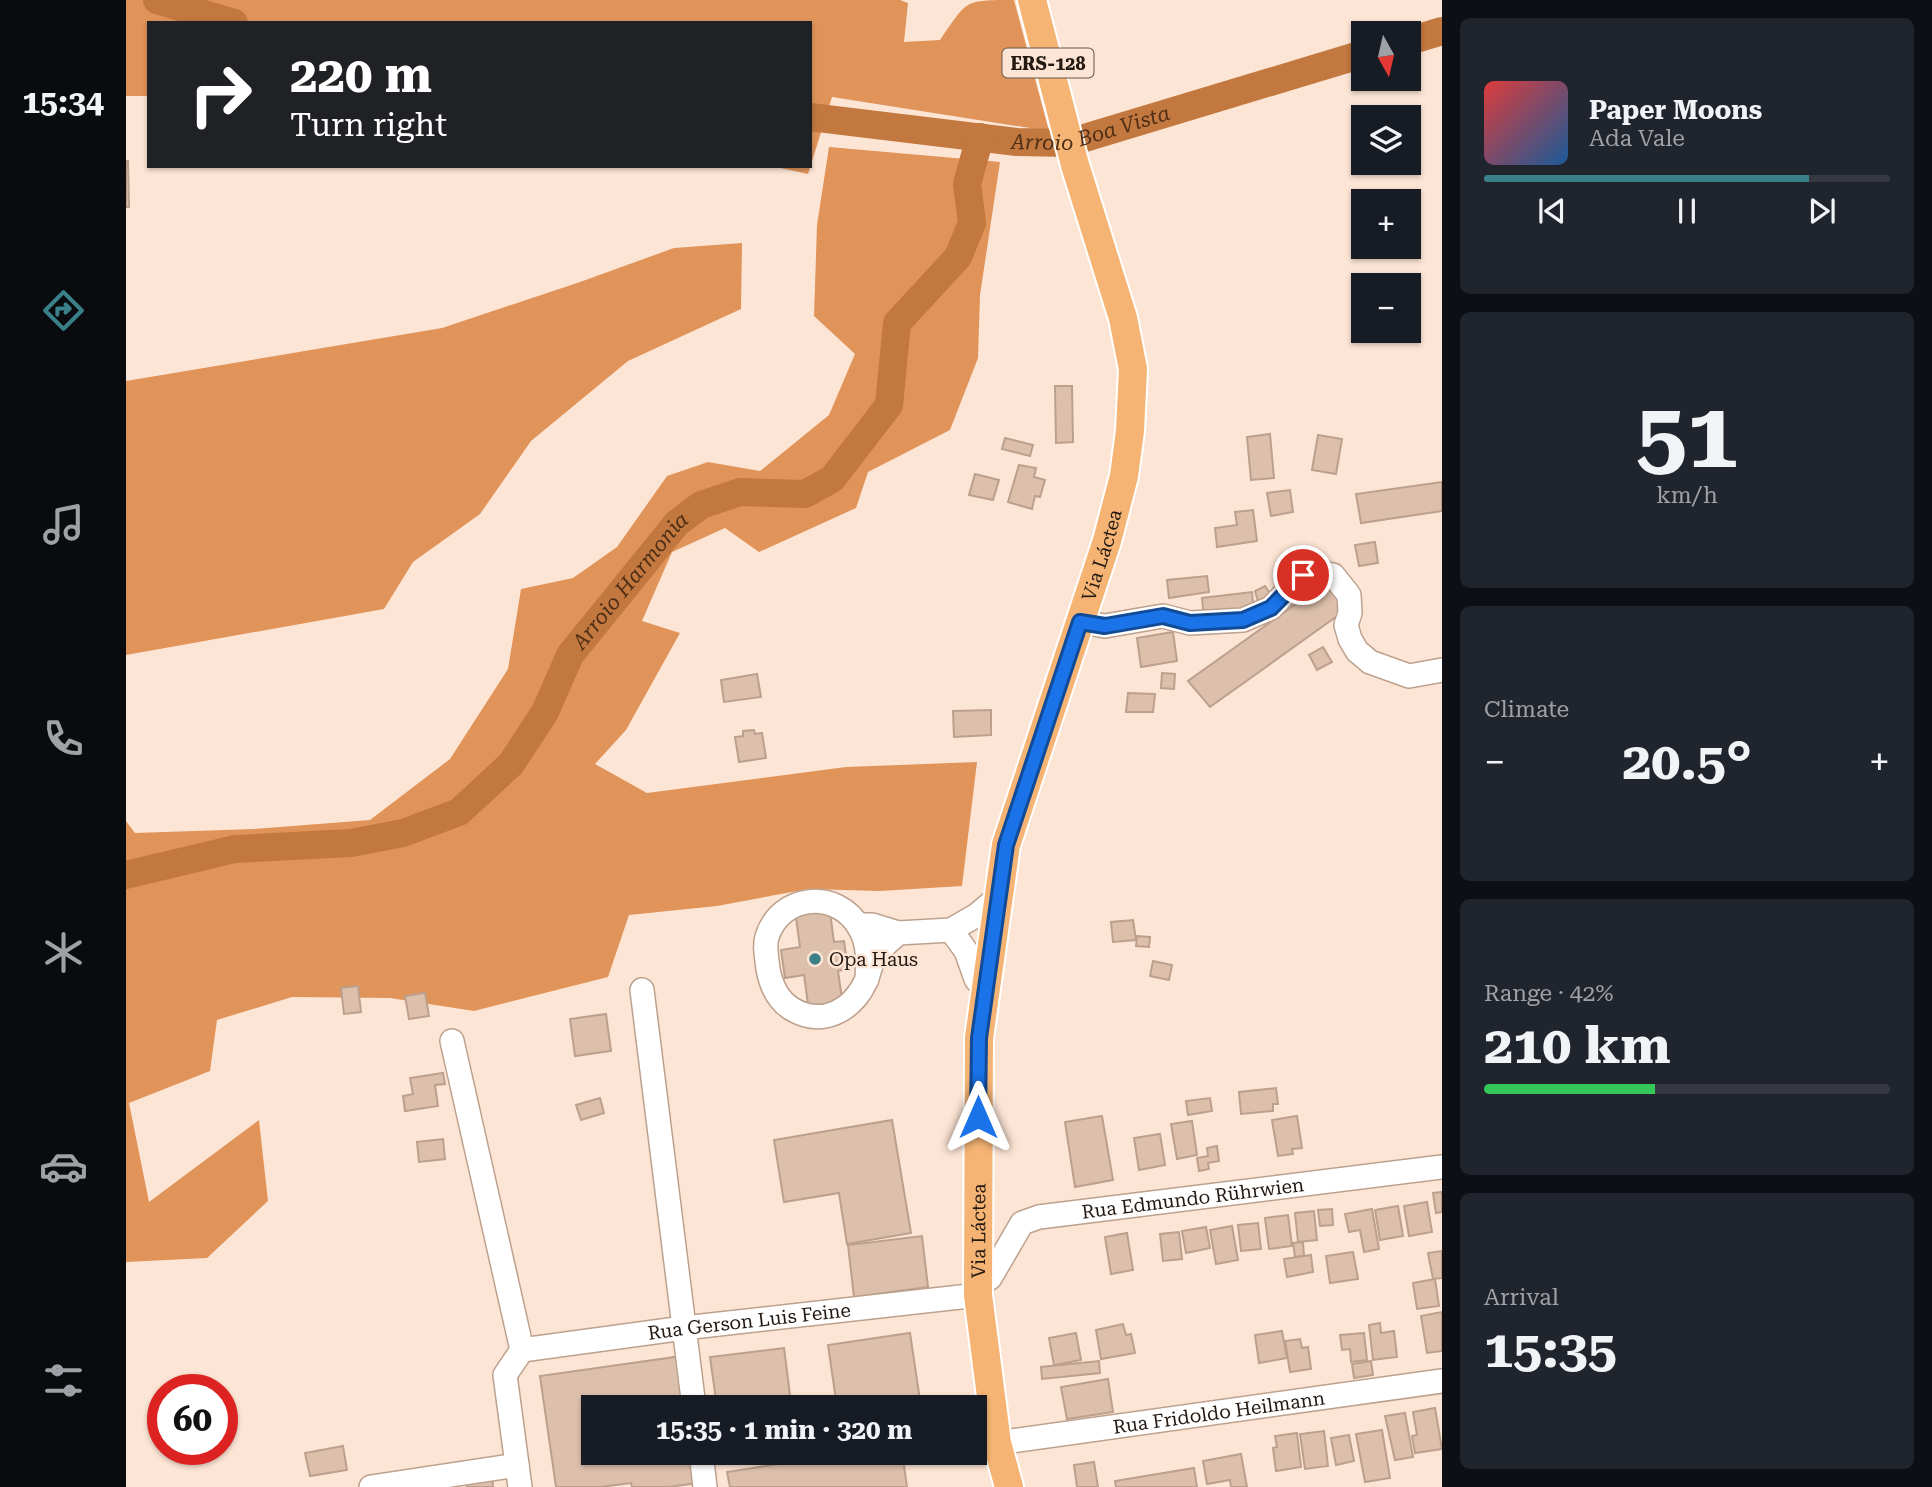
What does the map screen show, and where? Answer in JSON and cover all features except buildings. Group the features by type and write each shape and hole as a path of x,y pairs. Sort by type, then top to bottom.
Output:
{"main road":[{"name":"Via Láctea","path":"1009,1487 998,1443 978,1289 979,1038 984,988 1006,845 1107,541 1124,477 1130,431 1133,369 1123,318 1075,165 1032,0"}],"street":[{"path":"1080,622 1105,626 1163,616 1190,623 1243,620 1271,608 1303,575 1316,572 1333,576 1349,595 1350,613 1346,625 1357,652 1370,662 1409,676 1442,670"},
{"path":"858,925 872,925 898,933 951,930 977,915 997,898"},
{"path":"867,979 867,951 858,925 847,912 832,903 816,900 800,902 785,910 766,938 774,992 785,1005 800,1014 816,1017 832,1015 847,1007 867,979 874,957 898,933"},
{"path":"951,930 967,951 976,979 984,988"},
{"path":"642,990 692,1395"},
{"path":"371,1487 519,1476 506,1375 522,1350 452,1041"},
{"name":"Rua Edmundo Rührwien","path":"978,1289 990,1278 1022,1223 1039,1217 1442,1167"},
{"name":"Rua Gerson Luis Feine","path":"522,1350 978,1289"},
{"name":"Rua Fridoldo Heilmann","path":"998,1443 1442,1381"},
{"path":"702,1465 705,1487"}],"shaded area":[{"path":"126,0 900,0 908,3 904,42 940,40 968,5 985,1 1014,0 1049,131 832,97 812,161 812,21 147,21 147,96 126,96"},
{"path":"829,147 1000,162 980,295 978,358 950,430 868,472 856,508 759,552 725,528 672,552 642,621 680,633 626,730 595,764 647,793 846,767 977,762 962,886 880,891 808,889 717,906 629,915 608,977 474,1011 390,998 292,997 217,1020 210,1071 129,1103 149,1202 259,1120 268,1201 207,1258 126,1262 126,821 135,833 253,829 370,820 450,759 508,669 521,589 573,578 617,547 667,476 708,462 760,471 829,415 855,354 814,316 817,225"},
{"path":"780,168 810,168 808,174"},
{"path":"742,243 741,309 628,361 531,441 480,514 413,562 384,609 126,655 126,381 442,328 674,248"}],"waterway":[{"name":"Arroio Boa Vista","path":"157,0 227,21"},
{"name":"Arroio Boa Vista","path":"1421,37 1442,31"},
{"name":"Arroio Boa Vista","path":"812,117 1017,142 1068,143 1351,58"},
{"name":"Arroio Harmonia","path":"126,875 235,849 351,843 403,833 459,812 511,764 545,712 570,655 677,523 701,505 740,492 805,494 832,479 889,405 897,323 958,257 972,223 967,184 980,137"}],"place":[{"name":"Opa Haus","path":"815,959"}],"route":[{"path":"978,1117 979,1038 1006,845 1080,622 1105,626 1163,616 1190,623 1243,620 1271,608 1303,575"}]}
